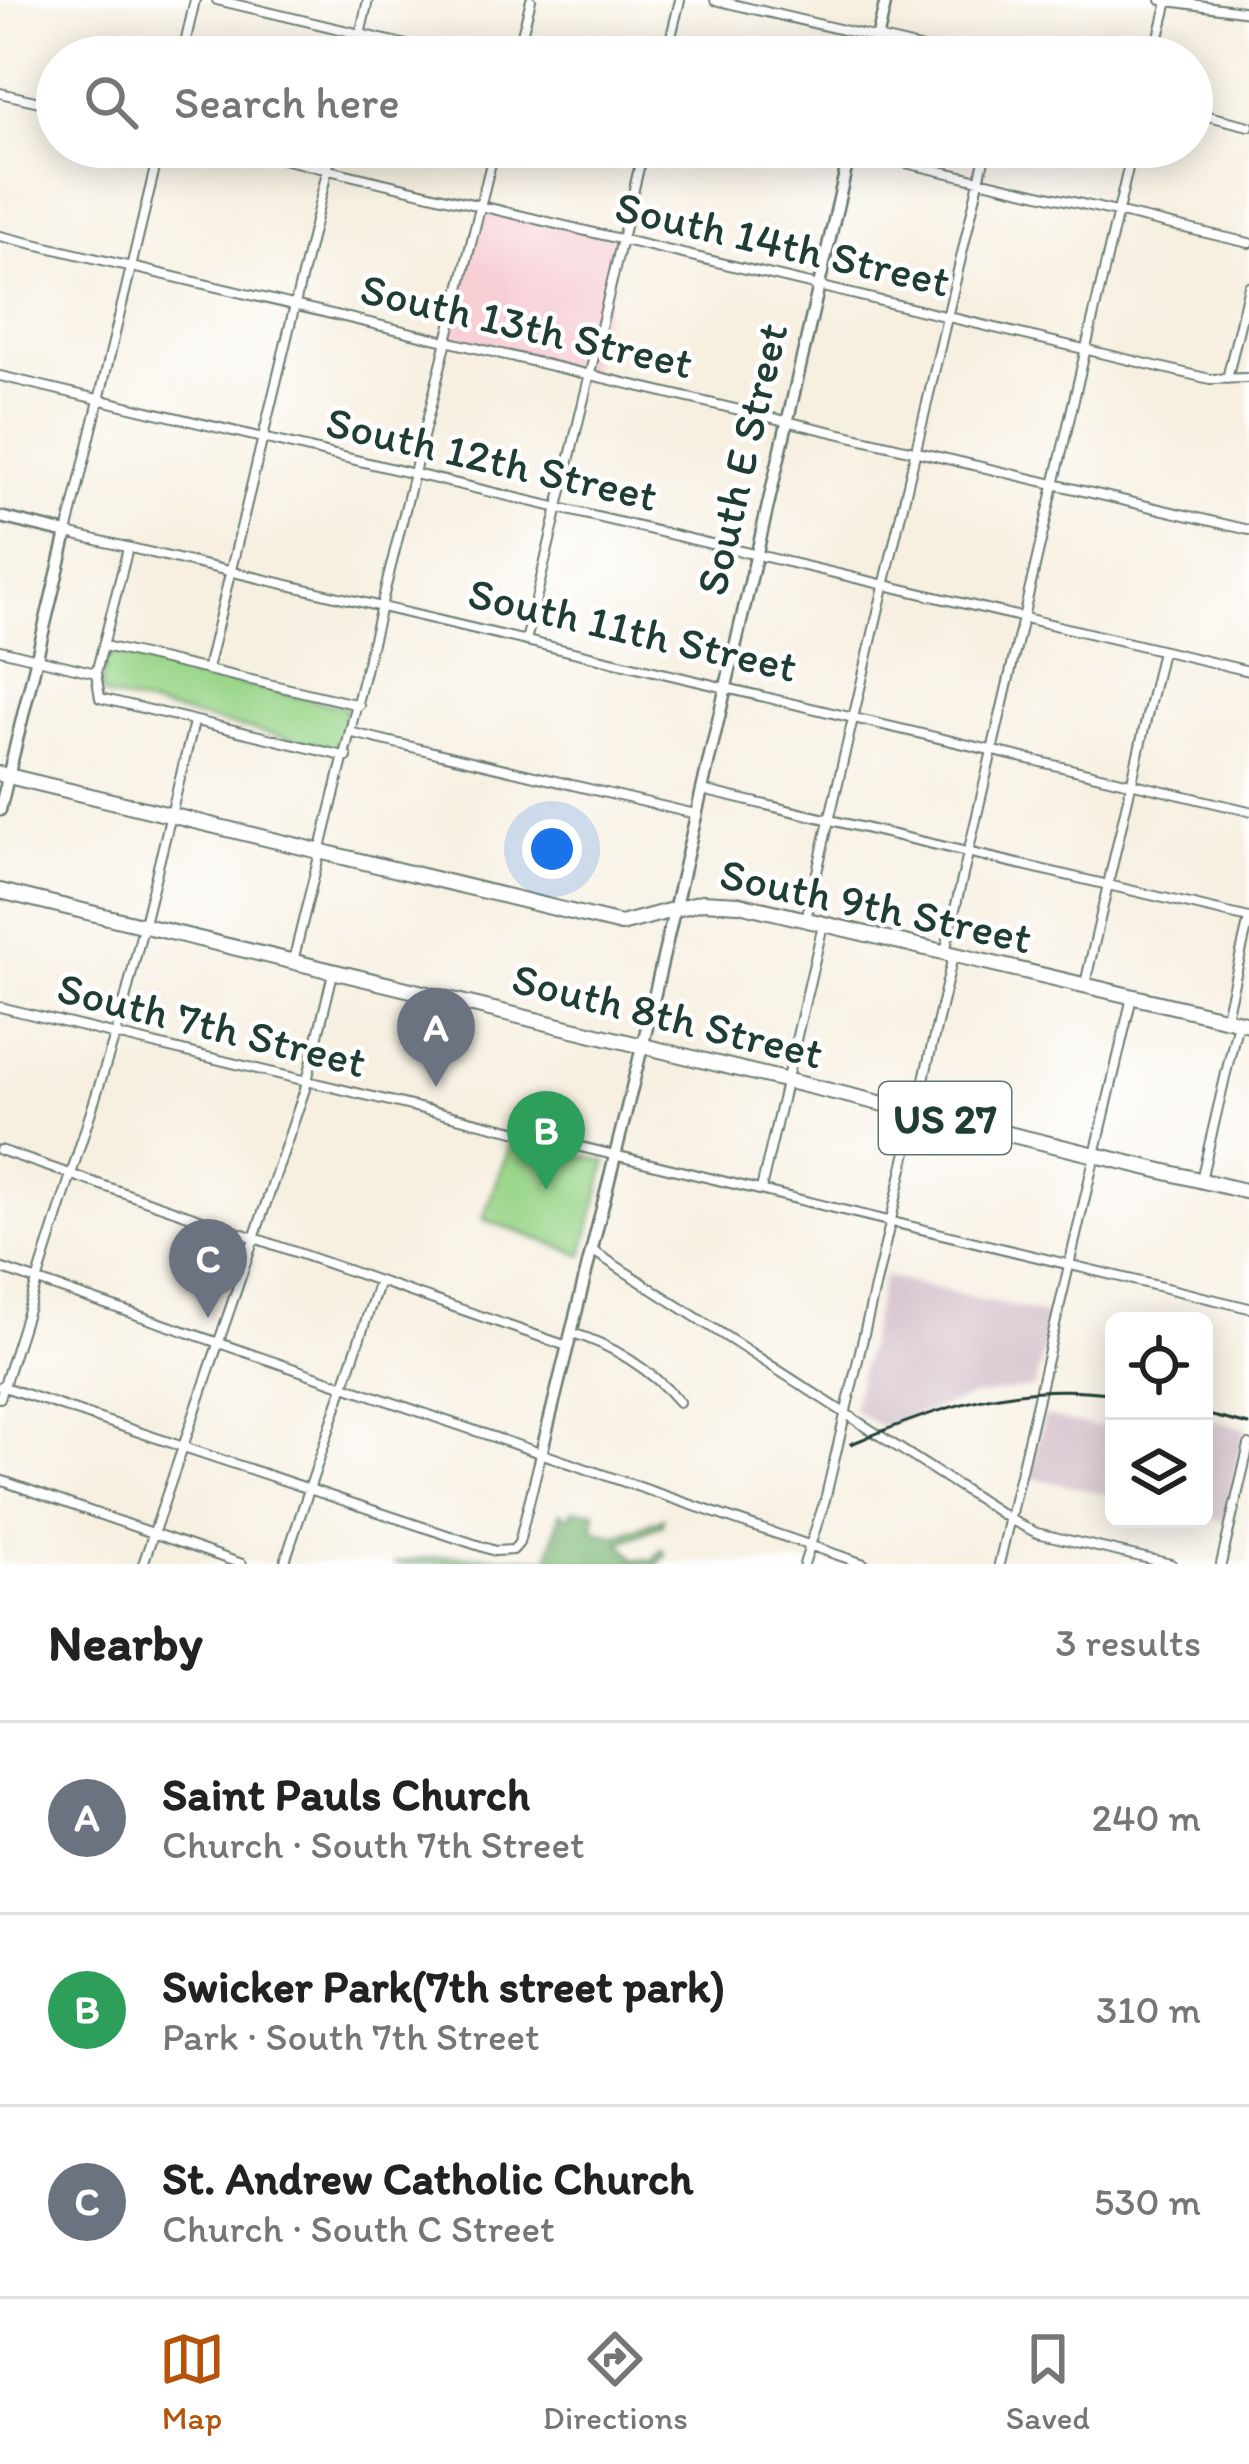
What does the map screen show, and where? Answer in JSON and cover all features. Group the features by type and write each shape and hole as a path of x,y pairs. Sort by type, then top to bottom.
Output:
{"highway":[{"name":"South 9th Street","path":"4,775 621,924 702,902 726,902 1238,1021"},
{"name":"South 8th Street","path":"0,891 1249,1192"}],"street":[{"path":"187,36 195,0"},
{"path":"217,0 368,36"},
{"path":"360,34 368,0"},
{"path":"521,36 530,0"},
{"path":"671,36 680,0"},
{"path":"715,0 868,36"},
{"path":"877,36 886,0"},
{"path":"1158,36 1165,1 1249,12"},
{"path":"0,93 36,101"},
{"path":"1213,117 1249,126"},
{"path":"0,810 4,775 37,658 155,168"},
{"name":"South 14th Street","path":"320,168 1086,349 1227,379 1249,378"},
{"path":"293,962 490,168"},
{"path":"526,641 639,168"},
{"name":"South E Street","path":"308,1491 476,1548 508,1551 519,1544 642,1046 819,287 842,168"},
{"path":"927,168 1249,243"},
{"path":"806,921 982,168"},
{"path":"804,1564 891,1221 970,853 1128,168"},
{"path":"207,669 328,170"},
{"name":"South 13th Street","path":"0,236 1249,530"},
{"path":"1227,379 1249,286"},
{"name":"South 12th Street","path":"0,376 1249,671"},
{"name":"South 11th Street","path":"0,517 1249,812"},
{"path":"128,548 95,674 100,698 346,757"},
{"path":"103,646 359,705"},
{"path":"0,650 95,674"},
{"path":"1084,984 1162,651"},
{"path":"0,1398 75,1176 194,722"},
{"path":"352,733 695,814"},
{"path":"702,790 1249,918 1238,1021 1201,1180"},
{"path":"761,1189 823,925"},
{"path":"143,1564 307,1082 333,971"},
{"path":"999,1564 1133,996"},
{"name":"South 7th Street","path":"0,1007 1249,1308"},
{"path":"0,1150 569,1347"},
{"path":"592,1251 1011,1520 1036,1533 1134,1560 1171,1564"},
{"path":"0,1268 864,1564"},
{"path":"284,1564 379,1281"},
{"path":"572,1333 595,1340 664,1384 679,1402"},
{"path":"2,1386 308,1491"},
{"path":"1221,1564 1249,1444"},
{"path":"0,1480 242,1564"}],"shaded area":[{"path":"481,206 622,239 590,373 448,340"},
{"path":"884,1276 1052,1316 1034,1388 973,1396 881,1427 852,1409"},
{"path":"1105,1411 1105,1494 1030,1477 1044,1416 1101,1428"},
{"path":"1213,1421 1245,1428 1224,1521 1213,1518"}],"green space":[{"path":"114,653 346,708 342,744 336,749 105,696 100,688 107,657"},
{"path":"512,1139 607,1161 583,1255 483,1219"},
{"path":"572,1510 595,1511 594,1530 617,1536 663,1518 662,1525 621,1543 635,1559 653,1560 662,1549 666,1554 658,1564 393,1564 451,1556 549,1558 560,1512 571,1517"}],"railway":[{"path":"851,1444 979,1400 1045,1391 1105,1393"},
{"path":"1213,1416 1249,1425"}],"place":[{"name":"Saint Pauls Church","path":"436,1087"},
{"name":"Swicker Park(7th street park)","path":"546,1190"},
{"name":"St. Andrew Catholic Church","path":"208,1318"}]}
